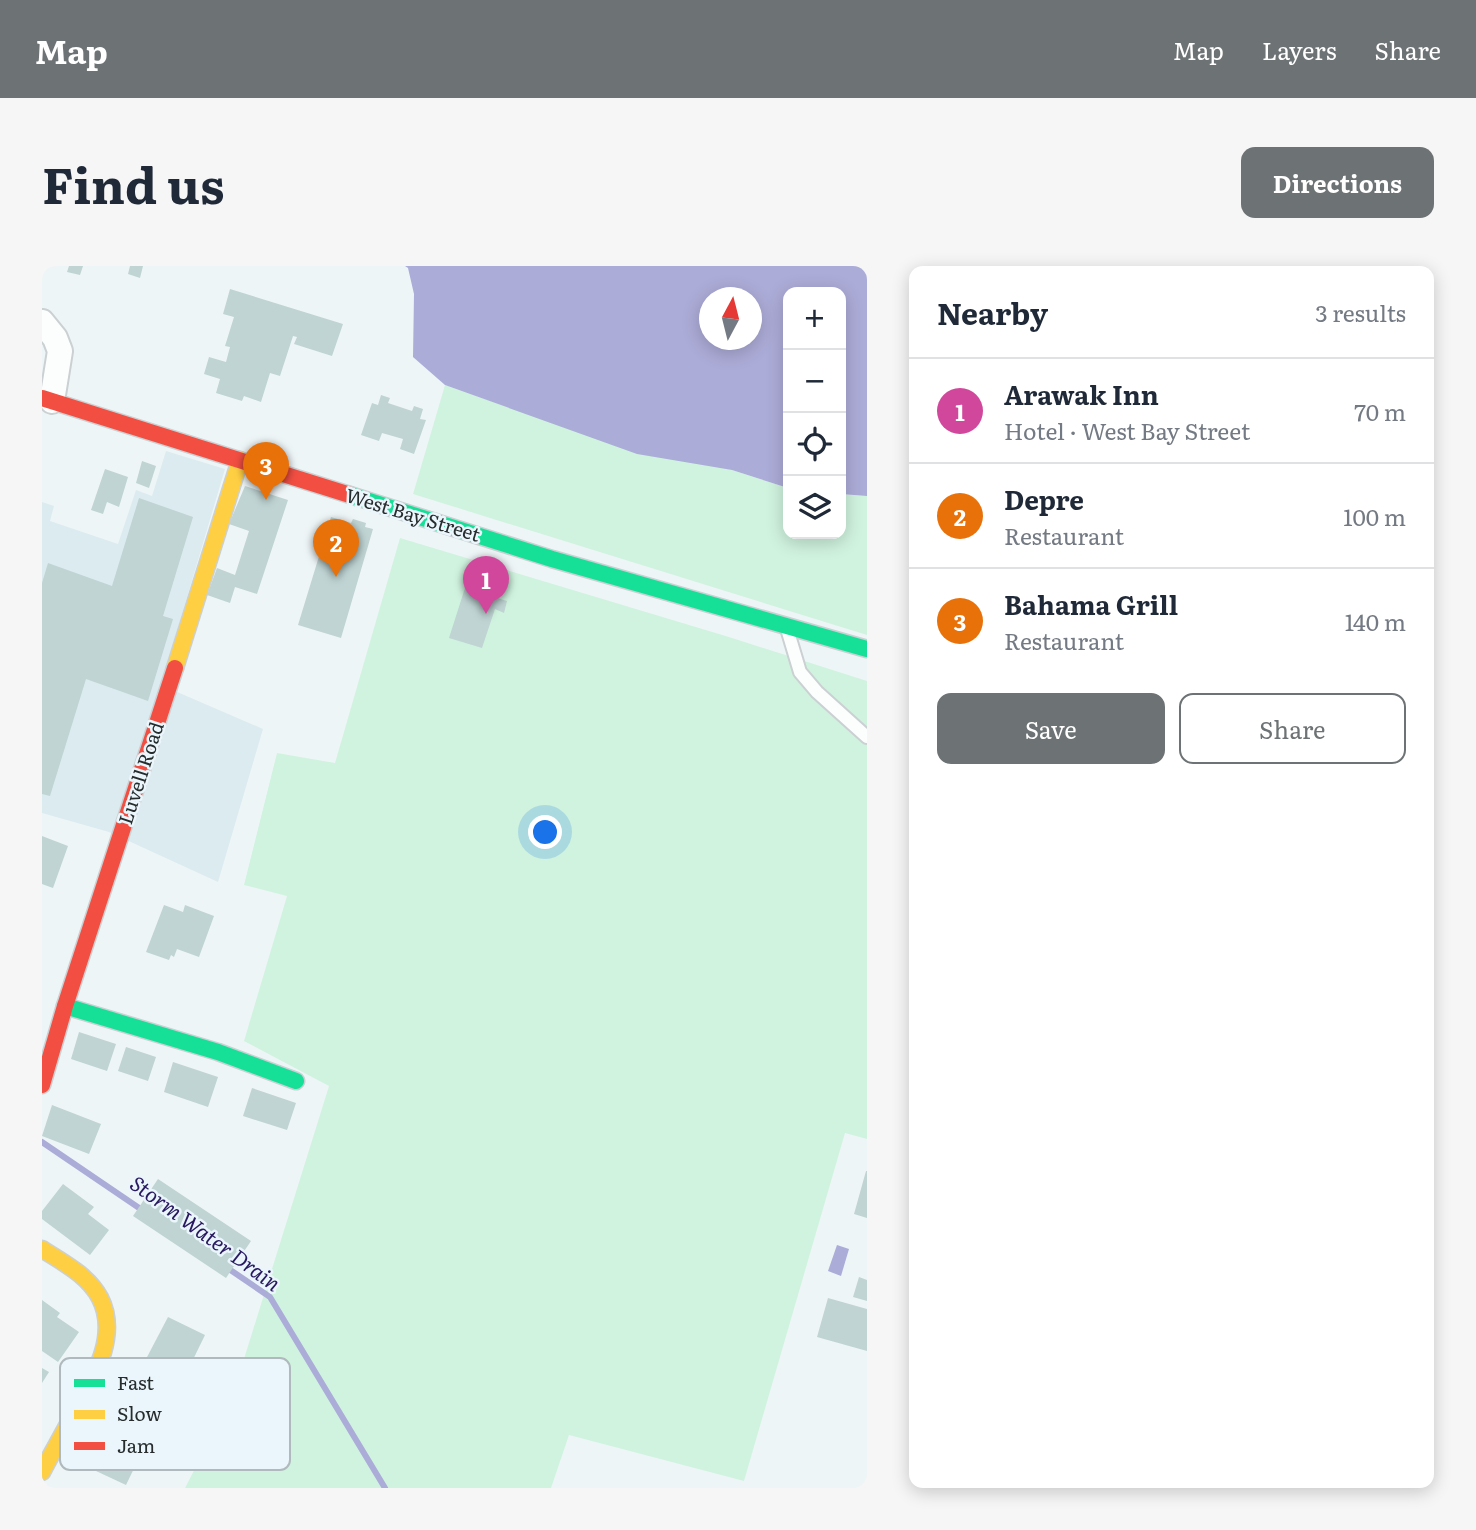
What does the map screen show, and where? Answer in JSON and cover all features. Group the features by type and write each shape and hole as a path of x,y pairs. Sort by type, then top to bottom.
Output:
{"main road":[{"name":"West Bay Street","path":"47,399 552,559 867,649"},
{"name":"Luvell Road","path":"42,1085 240,460"},
{"path":"65,1006 218,1052 296,1081"},
{"path":"42,1249 74,1271 100,1298 107,1325 100,1358"},
{"path":"42,1472 52,1430"}],"street":[{"path":"42,322 55,338 51,348 47,399"}],"lane":[{"path":"786,625 800,671 817,692 867,737"}],"shaded area":[{"path":"166,451 225,469 161,685 263,729 218,882 109,832 42,813 42,502 54,506 50,521 118,544 136,490 152,496"}],"green space":[{"path":"445,385 528,414 783,486 783,539 846,539 846,494 867,496 867,635 413,494"},
{"path":"400,538 867,681 867,1139 845,1133 744,1481 569,1435 551,1488 185,1488 194,1470 290,1470 290,1358 244,1358 329,1086 244,1041 287,896 244,885 277,753 335,763"}],"water":[{"path":"405,266 867,266 867,496 846,494 846,287 783,287 783,486 732,470 637,454 445,385 413,357 414,294 408,268"},
{"path":"837,1245 849,1249 841,1276 828,1271"}],"building":[{"path":"69,266 83,266 80,275 67,272"},
{"path":"130,266 143,266 140,278 128,274"},
{"path":"230,289 343,324 332,356 294,344 297,337 293,336 280,376 270,373 261,402 244,396 242,401 216,393 220,379 204,374 209,357 226,362 230,347 225,346 234,317 223,314"},
{"path":"381,395 390,398 388,403 412,411 414,406 423,409 420,419 426,420 414,454 400,449 403,439 382,433 379,441 361,435 372,403 378,405"},
{"path":"142,461 156,466 149,488 136,483"},
{"path":"105,469 128,477 119,507 107,502 103,514 91,510"},
{"path":"245,486 288,500 257,594 235,587 230,603 207,595 217,568 235,575 249,531 229,524"},
{"path":"139,498 193,517 163,616 173,619 148,701 86,679 50,796 42,794 42,583 48,563 112,586"},
{"path":"331,517 351,523 353,519 366,523 365,527 373,529 341,638 298,625"},
{"path":"465,588 507,601 504,613 495,609 482,648 449,638"},
{"path":"42,836 68,846 53,888 42,884"},
{"path":"164,905 183,912 185,905 214,916 199,957 177,949 174,957 171,955 169,960 146,952"},
{"path":"79,1032 116,1044 107,1071 71,1059"},
{"path":"126,1047 156,1057 148,1081 118,1071"},
{"path":"173,1062 218,1077 208,1107 164,1092"},
{"path":"252,1088 296,1103 287,1130 243,1116"},
{"path":"52,1105 101,1124 89,1154 42,1136"},
{"path":"867,1171 867,1218 854,1214"},
{"path":"158,1179 251,1241 226,1278 133,1216"},
{"path":"63,1184 94,1207 88,1214 109,1230 90,1255 42,1219 42,1211"},
{"path":"859,1277 867,1280 867,1301 853,1297"},
{"path":"828,1298 867,1309 867,1351 817,1337"},
{"path":"42,1300 60,1313 57,1317 79,1332 58,1362 42,1351"},
{"path":"168,1317 205,1335 194,1358 147,1358"},
{"path":"42,1368 49,1372 42,1383"},
{"path":"96,1470 133,1470 126,1485"}],"waterway":[{"name":"Storm Water Drain","path":"42,1142 145,1212"},
{"name":"Storm Water Drain","path":"226,1267 270,1297 385,1488"}],"traffic: fast":[{"path":"350,495 552,559 867,649"},
{"path":"65,1006 218,1052 296,1081"}],"traffic: slow":[{"path":"175,668 240,460"},
{"path":"42,1249 89,1282 100,1298 107,1328 101,1358"},
{"path":"42,1472 60,1439"}],"traffic: jam":[{"path":"42,398 350,495"},
{"path":"42,1085 175,668"}],"place":[{"name":"Bahama Grill","path":"266,500"},
{"name":"Depre","path":"336,577"},
{"name":"Arawak Inn","path":"486,614"}]}
